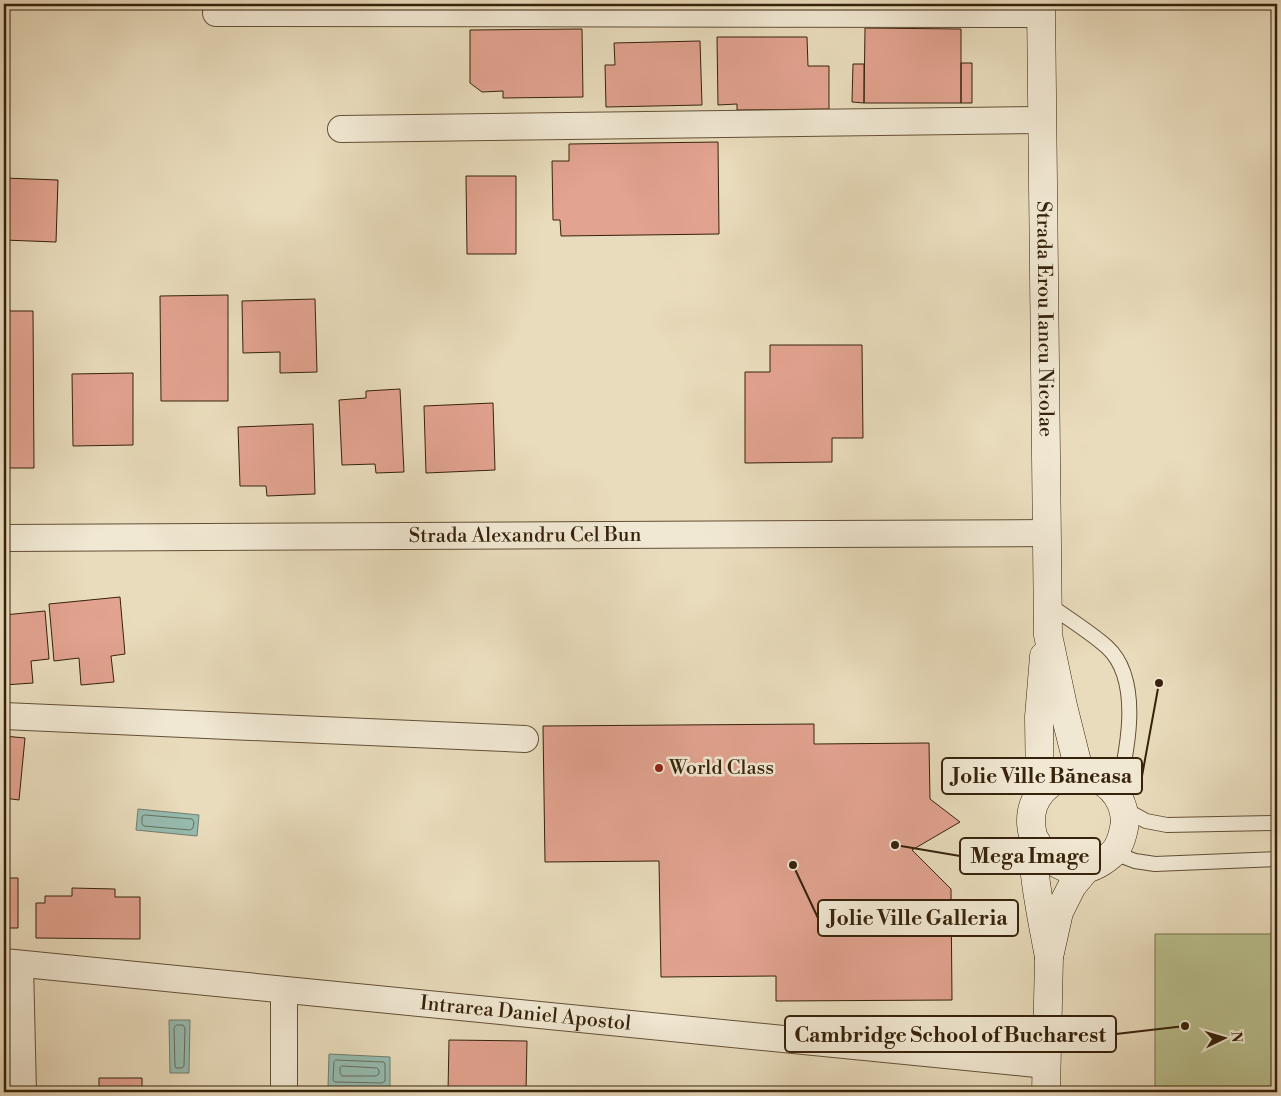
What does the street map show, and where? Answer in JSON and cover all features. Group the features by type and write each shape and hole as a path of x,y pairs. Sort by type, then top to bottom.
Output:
{"street":[{"path":"216,12 1041,9"},
{"name":"Strada Erou Iancu Nicolae","path":"1041,9 1048,635 1062,706 1080,774"},
{"path":"341,129 1041,120"},
{"name":"Strada Alexandru Cel Bun","path":"4,538 1047,533"},
{"name":"Strada Erou Iancu Nicolae","path":"1048,635 1043,660 1039,717 1040,793 1033,806 1031,822 1034,838 1035,873 1049,957"},
{"path":"4,716 526,739"},
{"path":"1040,793 1052,782 1065,776 1080,774 1108,785 1120,802 1125,824 1122,839 1114,853"},
{"path":"1034,838 1042,852 1054,863 1070,869 1086,869"},
{"name":"Strada Erou Iancu Nicolae","path":"1046,1092 1049,957 1059,912 1072,886 1086,869 1101,864 1114,853"},
{"path":"12,963 23,1092"},
{"name":"Intrarea Daniel Apostol","path":"12,963 1046,1065"},
{"path":"284,990 284,1092"}],"lane":[{"path":"1048,604 1107,647 1122,666 1128,685 1128,729 1127,752 1120,802 1146,821 1167,824 1277,823"},
{"path":"1114,853 1135,861 1155,864 1277,860"}],"green space":[{"path":"1155,934 1277,934 1277,1092 1155,1092"}],"water":[{"path":"138,809 199,815 197,836 136,830"},
{"path":"169,1020 190,1020 189,1073 170,1073"},
{"path":"329,1054 390,1057 390,1088 328,1087"}],"building":[{"path":"865,28 961,29 961,103 864,103"},
{"path":"582,29 583,97 503,98 503,91 482,92 470,83 470,30"},
{"path":"717,37 807,37 808,66 829,66 829,109 737,110 737,104 718,105"},
{"path":"700,41 702,105 606,107 605,65 615,65 614,43"},
{"path":"961,63 972,63 972,103 961,103"},
{"path":"853,64 864,64 864,103 852,102"},
{"path":"718,142 719,234 561,236 560,220 553,220 552,161 569,161 569,144"},
{"path":"466,176 516,176 516,254 467,254"},
{"path":"4,178 58,180 56,242 4,240"},
{"path":"228,295 228,401 161,401 160,296"},
{"path":"315,299 317,372 280,373 280,352 243,353 242,301"},
{"path":"4,311 33,311 34,468 4,468"},
{"path":"770,345 862,345 863,438 832,438 832,462 745,463 745,372 770,372"},
{"path":"133,373 133,445 73,446 72,374"},
{"path":"400,389 404,472 376,473 375,464 342,465 339,400 366,398 366,391"},
{"path":"493,403 495,470 426,473 424,406"},
{"path":"313,424 315,494 267,496 266,486 240,486 238,427"},
{"path":"120,597 125,654 111,656 114,682 81,685 79,658 54,661 49,604"},
{"path":"45,611 49,659 31,661 33,683 4,685 4,615"},
{"path":"814,724 814,744 929,743 930,799 960,822 912,850 951,889 952,1000 776,1001 776,976 661,977 659,861 545,862 543,726"},
{"path":"4,736 25,738 19,800 4,798"},
{"path":"4,878 18,878 18,928 4,928"},
{"path":"72,888 115,889 115,897 140,897 140,939 36,938 36,903 45,903 45,896 72,896"},
{"path":"449,1040 527,1041 526,1092 448,1092"},
{"path":"99,1078 142,1078 142,1092 99,1092"},
{"path":"81,1089 81,1092 41,1092 41,1090"},
{"path":"148,1090 195,1090 195,1092 148,1092"}],"place":[{"name":"Jolie Ville Băneasa","path":"1159,683"},
{"name":"World Class","path":"659,768"},
{"name":"Mega Image","path":"895,845"},
{"name":"Jolie Ville Galleria","path":"793,865"},
{"name":"Cambridge School of Bucharest","path":"1185,1026"}]}
